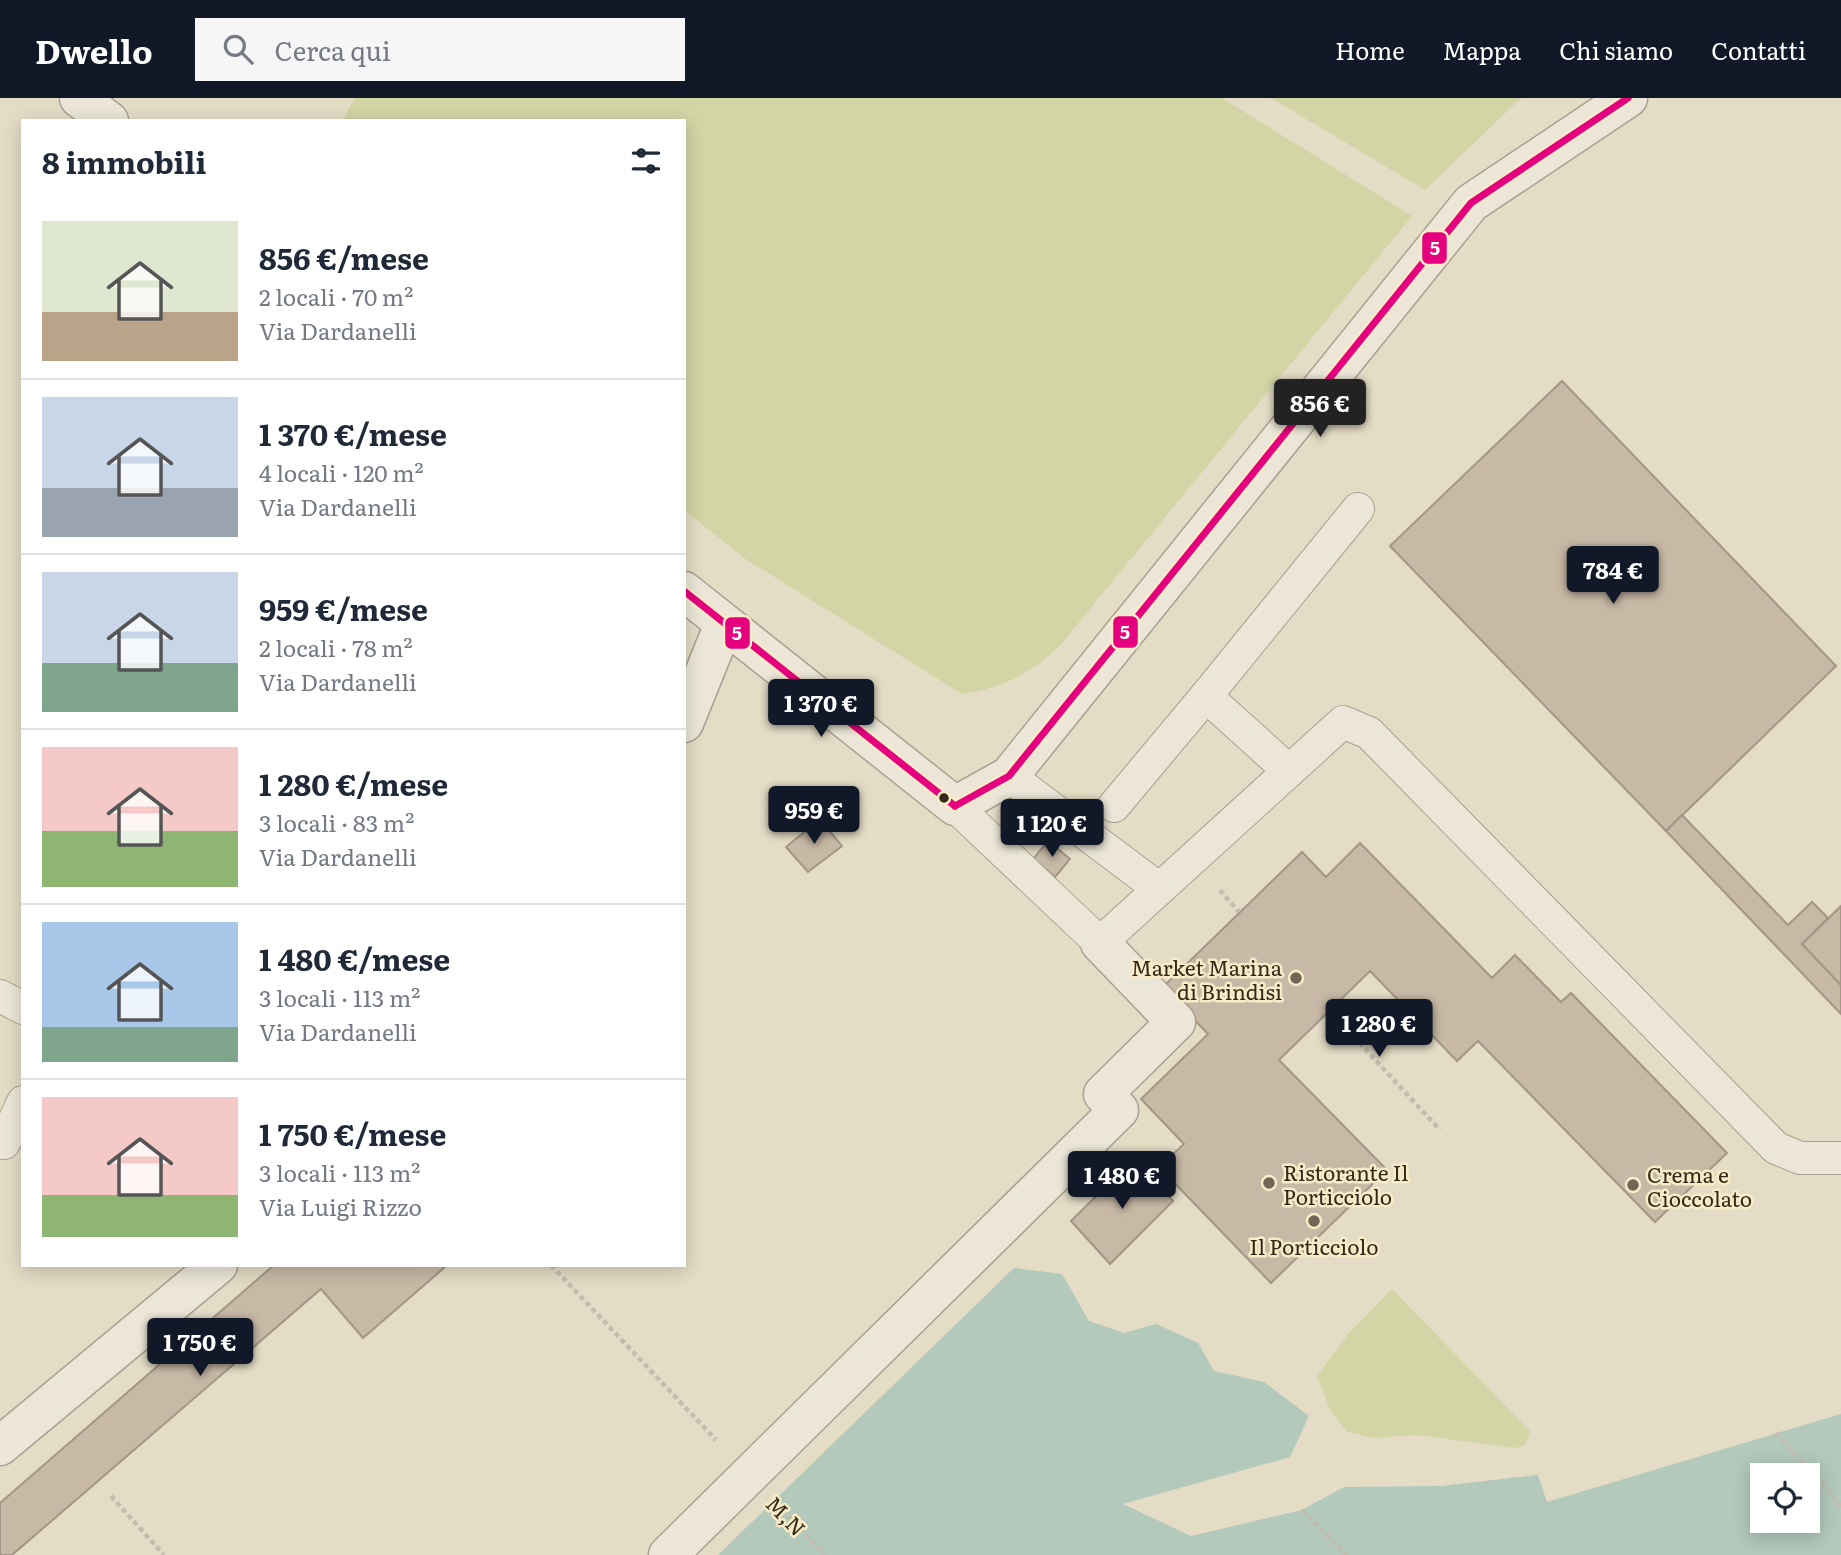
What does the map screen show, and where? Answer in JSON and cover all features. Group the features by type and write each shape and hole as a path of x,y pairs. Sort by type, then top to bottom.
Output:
{"street":[{"path":"79,98 106,119"},
{"path":"686,593 955,806 1009,776 1471,203 1628,98"},
{"path":"686,718 724,624"},
{"path":"668,1555 1119,1110 1103,1094 1176,1022 1100,943"},
{"path":"0,1446 216,1267"}],"lane":[{"path":"1114,806 1358,509"},
{"path":"1206,696 1289,771"},
{"path":"955,806 1100,943 1343,722 1368,733 1776,1148 1800,1158 1841,1158"},
{"path":"1009,776 1158,888"},
{"path":"0,996 21,1007"},
{"path":"4,1143 21,1106"}],"path":[{"path":"1330,1011 1440,1130"},
{"name":"M,N","path":"553,1267 825,1555"},
{"path":"1776,1433 1841,1506"},
{"path":"111,1496 164,1555"},
{"path":"1302,1510 1346,1555"}],"green space":[{"path":"354,98 1222,98 1412,216 1058,648 1014,679 962,694 744,558 686,512 686,119 344,119"},
{"path":"1271,98 1521,98 1425,190"},
{"path":"1392,1289 1530,1431 1526,1444 1518,1448 1416,1435 1375,1438 1347,1432 1330,1410 1317,1376 1348,1334"}],"shaded area":[{"path":"1014,1268 1062,1274 1089,1321 1124,1333 1156,1324 1198,1343 1214,1371 1264,1382 1309,1416 1290,1457 1123,1504 1191,1536 1302,1510 1344,1487 1441,1486 1538,1475 1547,1502 1841,1414 1841,1555 718,1555"}],"building":[{"path":"1562,381 1836,666 1666,831 1390,546"},
{"path":"1682,815 1788,925 1812,902 1828,918 1802,944 1841,985 1841,1014 1666,831"},
{"path":"820,819 842,846 808,872 786,847"},
{"path":"1048,841 1070,859 1055,877 1033,859"},
{"path":"1360,843 1492,978 1515,955 1561,1002 1571,993 1727,1153 1655,1222 1478,1041 1457,1061 1370,971 1279,1060 1387,1170 1271,1283 1159,1167 1184,1144 1141,1099 1208,1034 1163,987 1302,852 1326,877"},
{"path":"1841,906 1841,985 1802,944"},
{"path":"1135,1158 1173,1201 1110,1264 1071,1221"},
{"path":"272,1267 444,1268 363,1338 321,1289 12,1555 0,1555 0,1503"}],"transit line":[{"name":"5","path":"955,806 1009,776 1471,203 1628,98"},
{"name":"5","path":"686,593 955,806"}],"place":[{"name":"Market Marina di Brindisi","path":"1296,978"},
{"name":"Ristorante Il Porticciolo","path":"1269,1183"},
{"name":"Crema e Cioccolato","path":"1633,1185"},
{"name":"Il Porticciolo","path":"1314,1221"}]}
